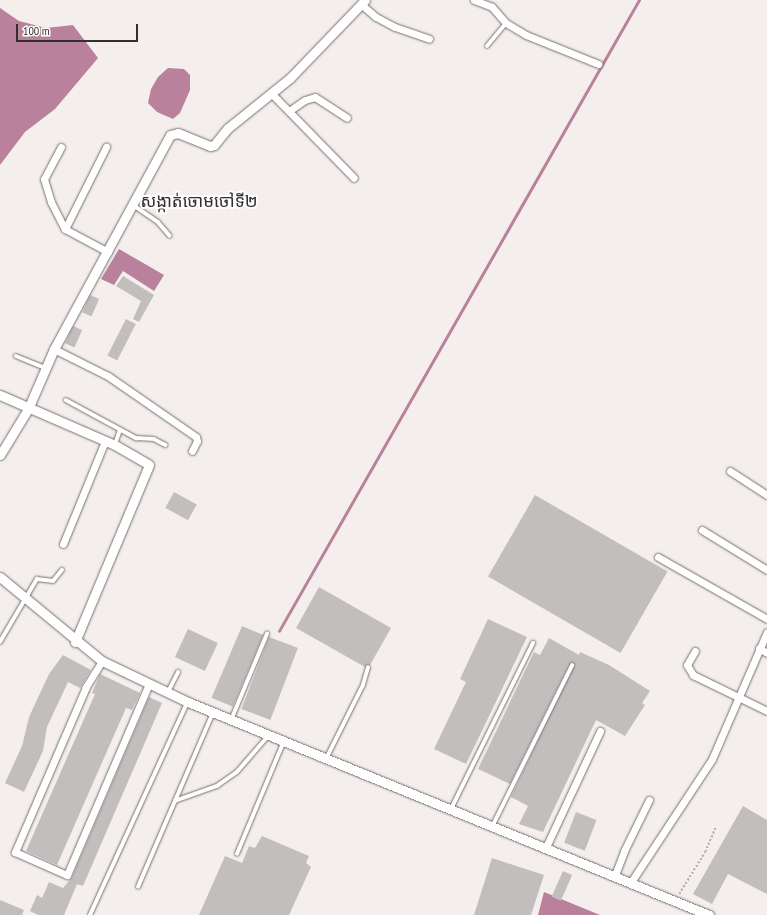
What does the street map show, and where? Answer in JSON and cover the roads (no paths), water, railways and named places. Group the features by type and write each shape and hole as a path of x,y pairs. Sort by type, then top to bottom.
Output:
{"street":[{"path":"474,0 492,7 506,23 547,45 598,64"},
{"path":"0,455 28,410 54,349 108,252 170,135 178,133 210,146 214,145 228,128 272,94 363,2 376,17 395,27 429,38"},
{"path":"272,94 354,178"},
{"path":"289,112 305,100 315,98 347,118"},
{"path":"65,229 106,146"},
{"path":"61,147 44,184 65,229 108,252"},
{"path":"54,349 108,376 196,437 197,441 192,451"},
{"path":"0,395 28,410 115,445 148,462 149,469 75,642"},
{"path":"63,544 105,441"},
{"path":"730,471 767,495"},
{"path":"702,530 767,570"},
{"path":"658,557 767,619"},
{"path":"0,577 25,597 75,642 102,661 167,693 327,757 709,915"},
{"path":"630,882 712,759 767,632"},
{"path":"759,648 767,653"},
{"path":"695,651 687,665 688,670 767,711"},
{"path":"102,661 86,687 15,852 66,874 149,684"},
{"path":"546,847 600,731"},
{"path":"615,875 649,800"}],"lane":[{"path":"487,46 506,23"},
{"path":"133,205 158,222 170,236"},
{"path":"16,356 45,368"},
{"path":"66,400 136,438 154,439 166,445"},
{"path":"115,445 120,430"},
{"path":"0,642 25,597 37,579 53,581 62,570"},
{"path":"232,719 267,634"},
{"path":"451,808 533,643"},
{"path":"492,826 572,666"},
{"path":"327,757 363,685 368,668"},
{"path":"167,693 178,672"},
{"path":"90,915 188,702"},
{"path":"138,887 214,712"},
{"path":"175,801 217,786 237,772 270,734"},
{"path":"237,854 284,740"}],"waterway":[{"path":"279,631 639,0"}],"district":[{"name":"សង្កាត់ចោមចៅទី២","path":"199,202"}]}
